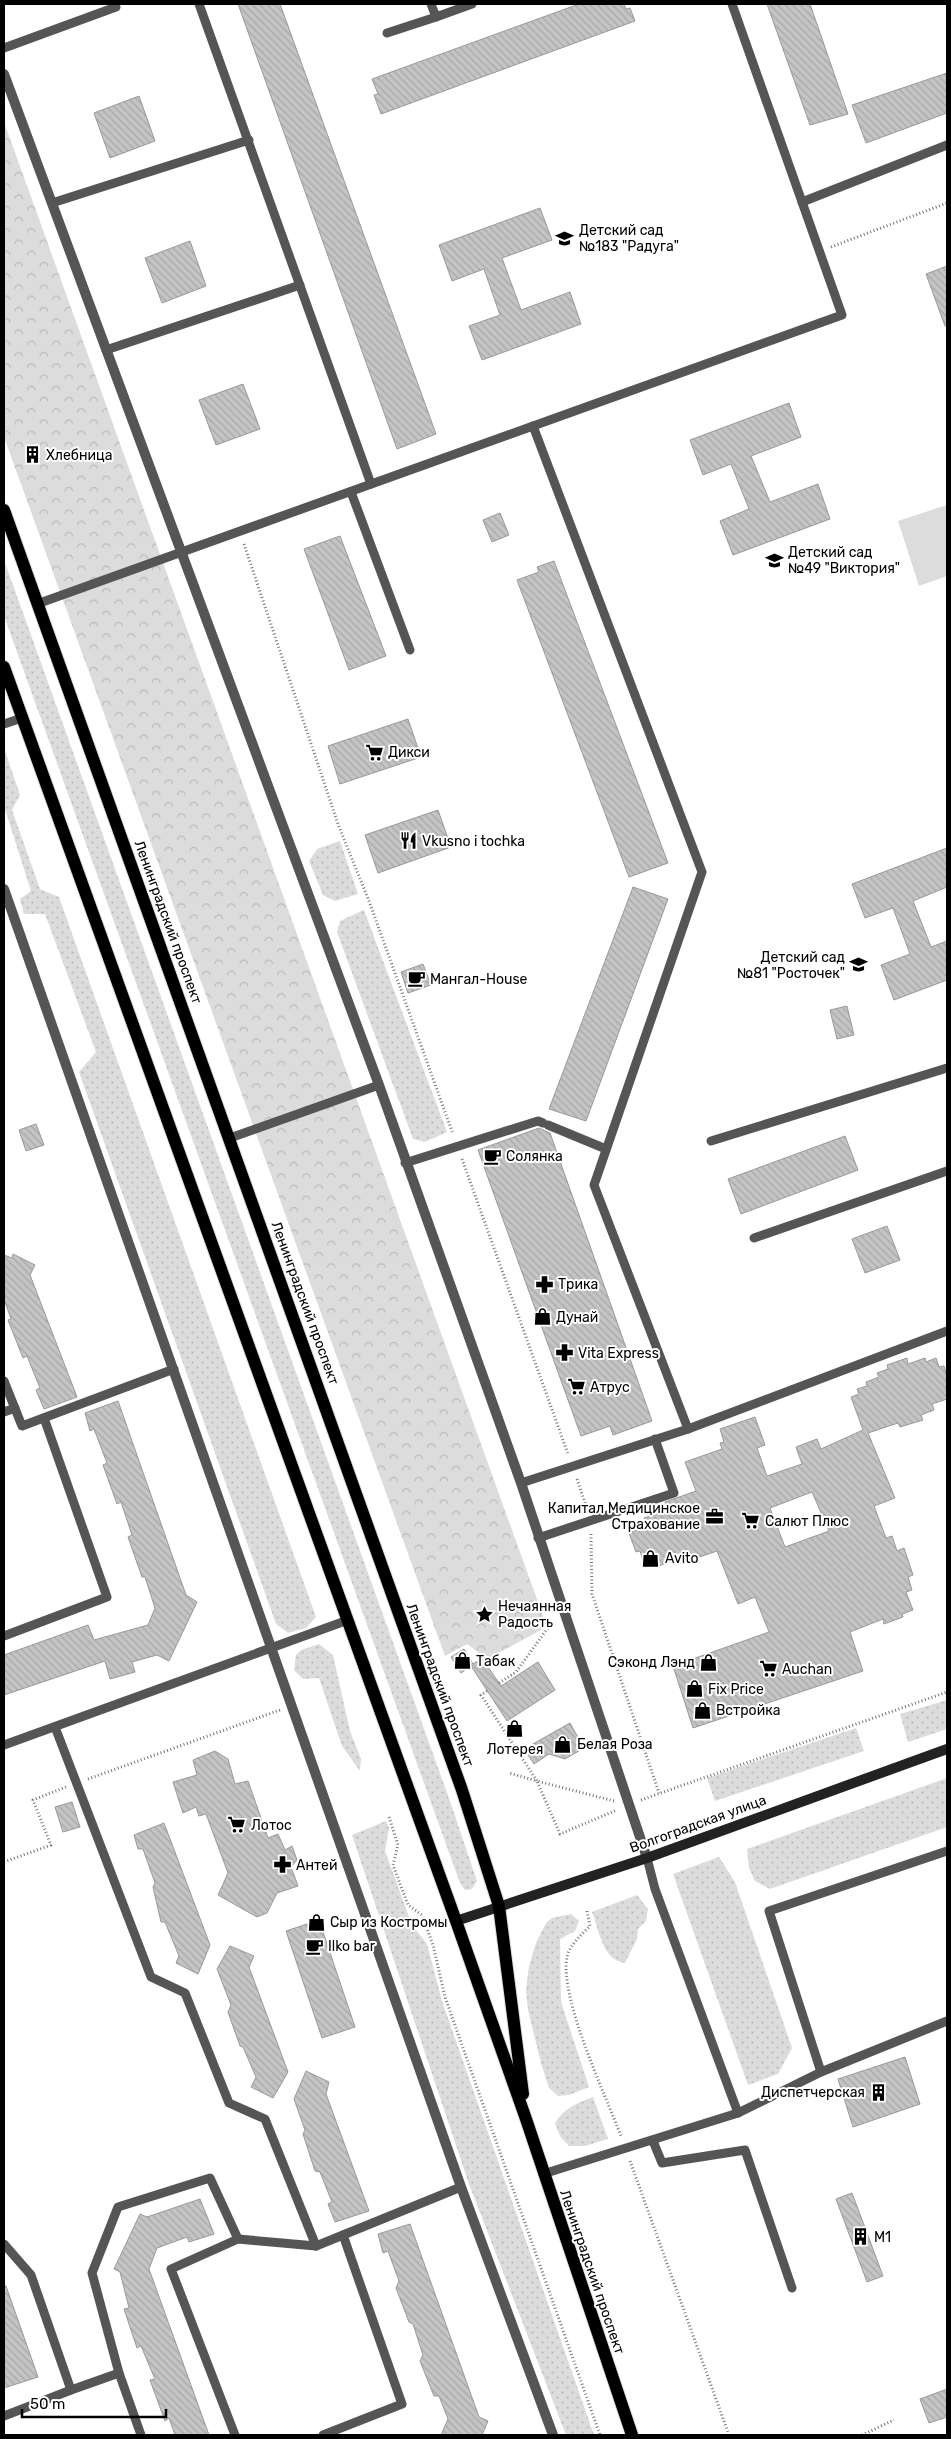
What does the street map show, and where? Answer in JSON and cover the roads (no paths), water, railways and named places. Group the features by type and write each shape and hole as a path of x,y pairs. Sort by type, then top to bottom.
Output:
{"main road":[{"name":"Ленинградский проспект","path":"4,510 462,1790 499,1906 526,2119"},
{"name":"Ленинградский проспект","path":"4,667 456,1921 526,2119 632,2435"}],"street":[{"path":"4,74 379,1085 405,1163 521,1483 647,1858"},
{"path":"4,889 8,914 174,1369 461,2186 553,2435"},
{"name":"Волгоградская улица","path":"456,1921 647,1858 947,1749"}],"lane":[{"path":"4,48 116,7 115,4"},
{"path":"199,4 371,484"},
{"path":"431,4 436,17"},
{"path":"388,33 472,4"},
{"path":"37,604 842,315 732,4"},
{"path":"52,203 249,140"},
{"path":"802,202 947,145"},
{"path":"106,350 300,285"},
{"path":"533,426 702,872 594,1185 688,1428"},
{"path":"350,492 410,650"},
{"path":"4,724 22,718"},
{"path":"711,1141 947,1068"},
{"path":"230,1138 379,1085"},
{"path":"405,1163 538,1121 606,1150"},
{"path":"754,1238 946,1174"},
{"path":"521,1483 688,1428 947,1331"},
{"path":"4,1381 22,1426 174,1369"},
{"path":"4,1412 15,1408"},
{"path":"4,1636 107,1597 44,1418"},
{"path":"538,1538 674,1493 655,1439"},
{"path":"4,1745 348,1620"},
{"path":"54,1727 150,1977 186,1993 229,2102 265,2118 316,2246"},
{"path":"821,2072 769,1911 947,1851"},
{"path":"647,1858 655,1889 738,2113"},
{"path":"543,2174 738,2113 821,2072 947,2021"},
{"path":"653,2141 662,2163 745,2150 792,2288"},
{"path":"141,2435 119,2373 92,2273 118,2208 210,2178 238,2239"},
{"path":"235,2435 171,2269 238,2239 316,2246 461,2186"},
{"path":"323,2435 402,2404 342,2235"},
{"path":"4,2244 31,2275 71,2390"},
{"path":"4,2416 119,2373"}],"place":[{"name":"Детский сад №183 \"Радуга\"","path":"565,238"},
{"name":"Хлебница","path":"32,455"},
{"name":"Детский сад №49 \"Виктория\"","path":"774,560"},
{"name":"Дикси","path":"374,752"},
{"name":"Vkusno i tochka","path":"408,841"},
{"name":"Детский сад №81 \"Росточек\"","path":"859,965"},
{"name":"Мангал-House","path":"416,979"},
{"name":"Солянка","path":"492,1156"},
{"name":"Трика","path":"544,1284"},
{"name":"Дунай","path":"542,1317"},
{"name":"Vita Express","path":"564,1353"},
{"name":"Атрус","path":"576,1387"},
{"name":"Капитал Медицинское Страхование","path":"714,1516"},
{"name":"Салют Плюс","path":"751,1521"},
{"name":"Avito","path":"651,1558"},
{"name":"Нечаянная Радость","path":"484,1614"},
{"name":"Табак","path":"462,1661"},
{"name":"Сэконд Лэнд","path":"709,1662"},
{"name":"Auchan","path":"768,1669"},
{"name":"Fix Price","path":"694,1689"},
{"name":"Встройка","path":"702,1710"},
{"name":"Лотерея","path":"515,1729"},
{"name":"Белая Роза","path":"563,1744"},
{"name":"Лотос","path":"237,1825"},
{"name":"Антей","path":"282,1865"},
{"name":"Сыр из Костромы","path":"316,1922"},
{"name":"Ilko bar","path":"314,1946"},
{"name":"Диспетчерская","path":"879,2092"},
{"name":"М1","path":"860,2237"}]}
